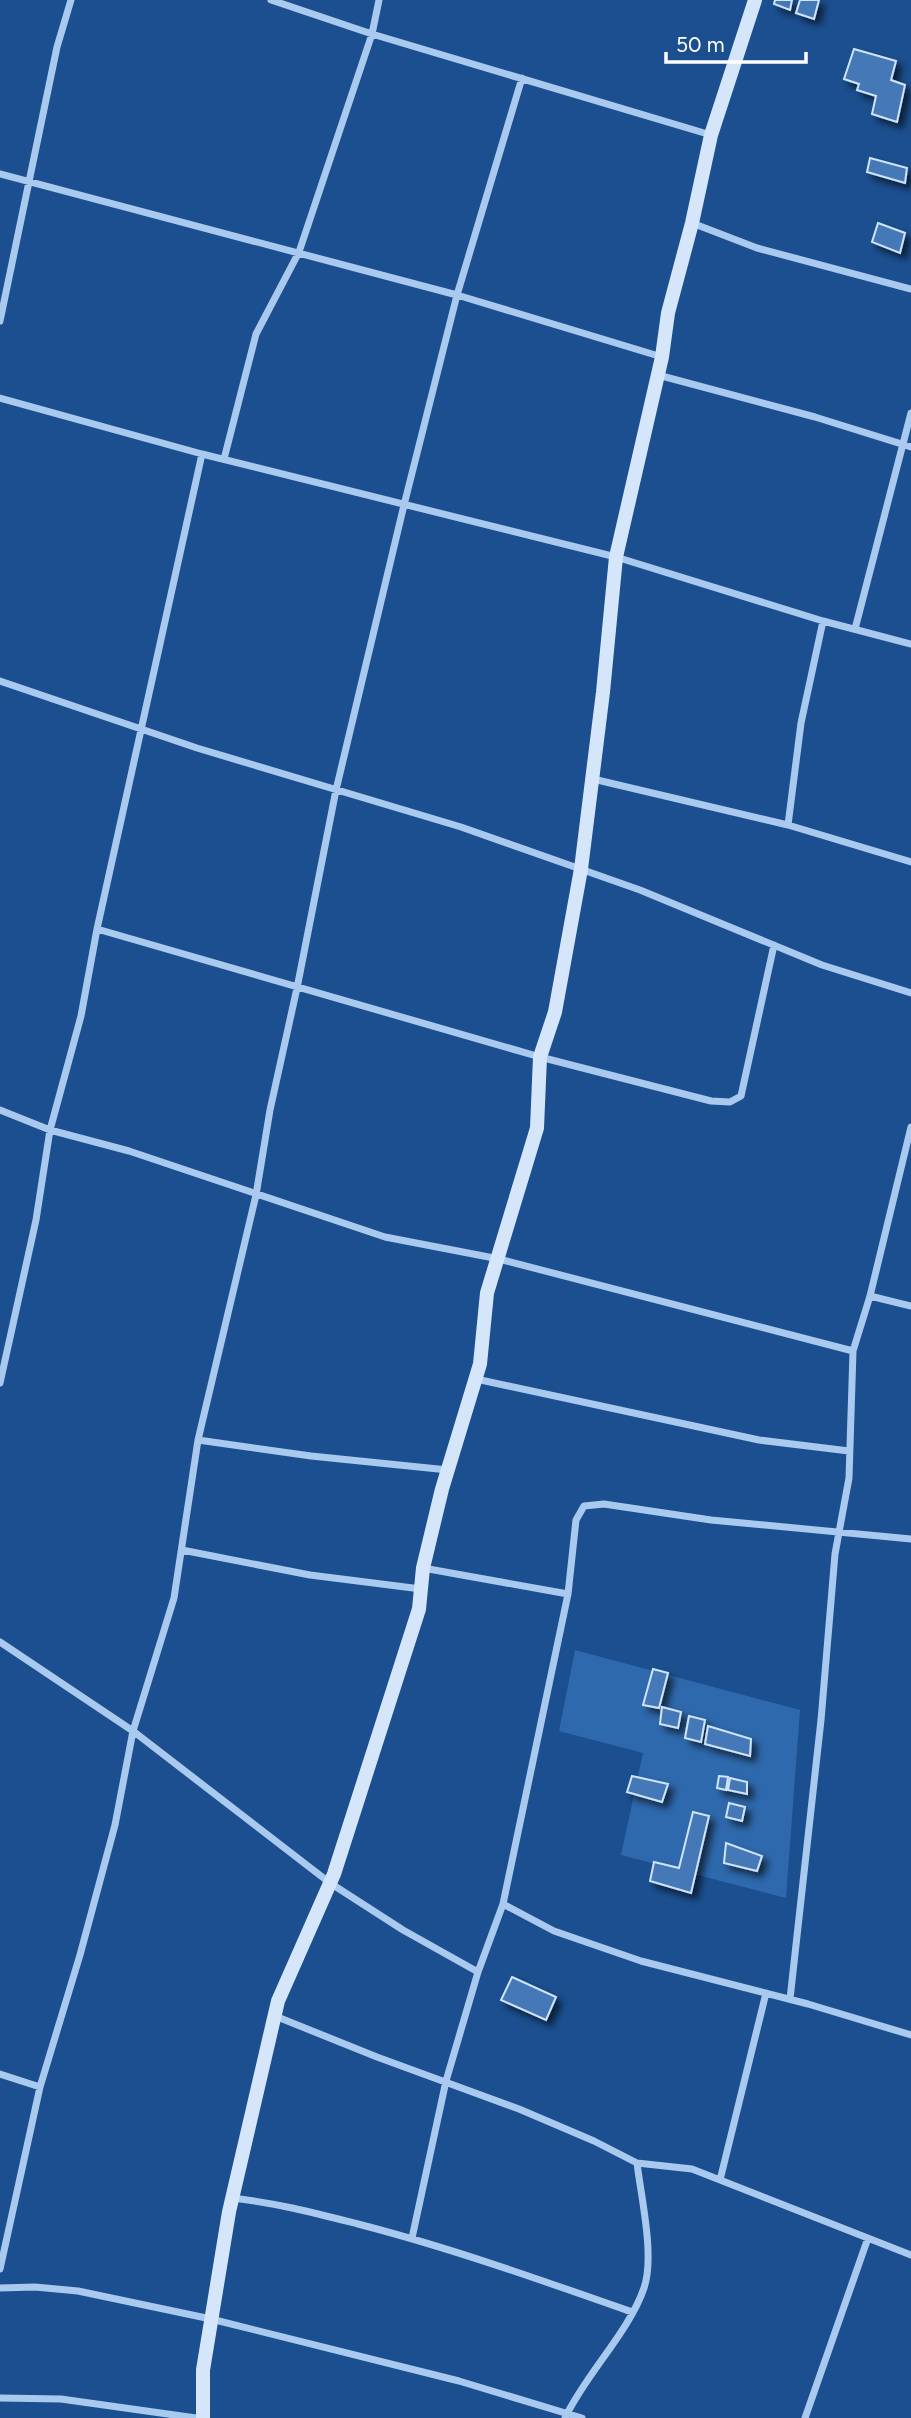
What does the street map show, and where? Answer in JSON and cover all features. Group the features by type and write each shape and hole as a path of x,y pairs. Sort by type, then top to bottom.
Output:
{"main road":[{"path":"203,2418 203,2370 232,2198 278,2001 330,1883 419,1609 423,1568 448,1470 480,1364 487,1293 537,1128 540,1057 555,1012 581,869 616,557 662,357 668,313 692,223 711,135 755,0"}],"street":[{"path":"0,321 57,47 71,0"},
{"path":"271,0 372,34 711,135"},
{"path":"224,458 256,334 299,252 372,34 379,0"},
{"path":"0,2269 40,2087 80,1955 115,1825 133,1731 174,1598 198,1440 256,1195 270,1110 336,790 457,295 522,78"},
{"path":"0,174 457,295 662,357"},
{"path":"692,223 757,248 911,289"},
{"path":"657,375 815,417 908,447"},
{"path":"0,398 202,453 616,557 823,621 911,644"},
{"path":"855,629 908,447 911,413"},
{"path":"0,1383 36,1220 50,1130 81,1016 97,929 202,453"},
{"path":"788,825 801,723 823,621"},
{"path":"0,681 197,748 461,827 640,890 822,965 911,993"},
{"path":"592,779 788,825 911,862"},
{"path":"97,929 540,1057 711,1101 730,1102 741,1096 774,945"},
{"path":"0,1110 50,1130 129,1151 385,1237 499,1259 853,1351"},
{"path":"790,1999 839,1533 849,1478 853,1351 870,1296 911,1126"},
{"path":"870,1296 911,1306"},
{"path":"475,1379 758,1440 849,1451"},
{"path":"198,1440 311,1456 448,1470"},
{"path":"412,2238 446,2081 478,1972 503,1904 568,1594 576,1520 584,1506 604,1504 711,1520 911,1539"},
{"path":"182,1550 310,1575 421,1589"},
{"path":"423,1568 568,1594"},
{"path":"0,1642 133,1731 330,1883 403,1930 478,1972"},
{"path":"503,1904 554,1931 641,1961 790,1999 911,2035"},
{"path":"720,2180 766,1993"},
{"path":"275,2016 377,2057 520,2109 594,2141 636,2163 692,2169 911,2255"},
{"path":"0,2074 40,2087"},
{"path":"566,2416 645,2287 649,2256 636,2163"},
{"path":"232,2198 275,2203 412,2238 514,2270 632,2312"},
{"path":"804,2418 868,2238"},
{"path":"0,2288 35,2287 78,2291 211,2319 459,2381 566,2416 582,2418"},
{"path":"0,2398 61,2399 196,2418"}],"shaded area":[{"path":"575,1650 800,1710 786,1898 621,1855 643,1753 559,1731"}],"building":[{"path":"775,0 792,0 790,10 774,4"},
{"path":"800,0 819,0 814,19 796,13"},
{"path":"854,49 896,61 891,80 905,85 897,122 872,114 876,96 857,90 859,84 844,79"},
{"path":"870,158 907,168 905,183 867,172"},
{"path":"878,223 905,233 900,253 872,242"},
{"path":"653,1669 668,1673 659,1708 643,1705"},
{"path":"662,1707 681,1712 678,1728 660,1724"},
{"path":"689,1716 705,1720 701,1742 685,1738"},
{"path":"708,1726 751,1739 750,1756 705,1744"},
{"path":"632,1776 668,1784 662,1802 627,1792"},
{"path":"719,1776 728,1777 726,1790 717,1788"},
{"path":"730,1778 747,1782 747,1794 728,1790"},
{"path":"729,1803 745,1807 742,1821 726,1817"},
{"path":"693,1812 709,1816 691,1893 650,1881 654,1862 679,1868"},
{"path":"726,1843 762,1856 757,1871 724,1863"},
{"path":"512,1977 556,1997 546,2020 501,2000"}]}
